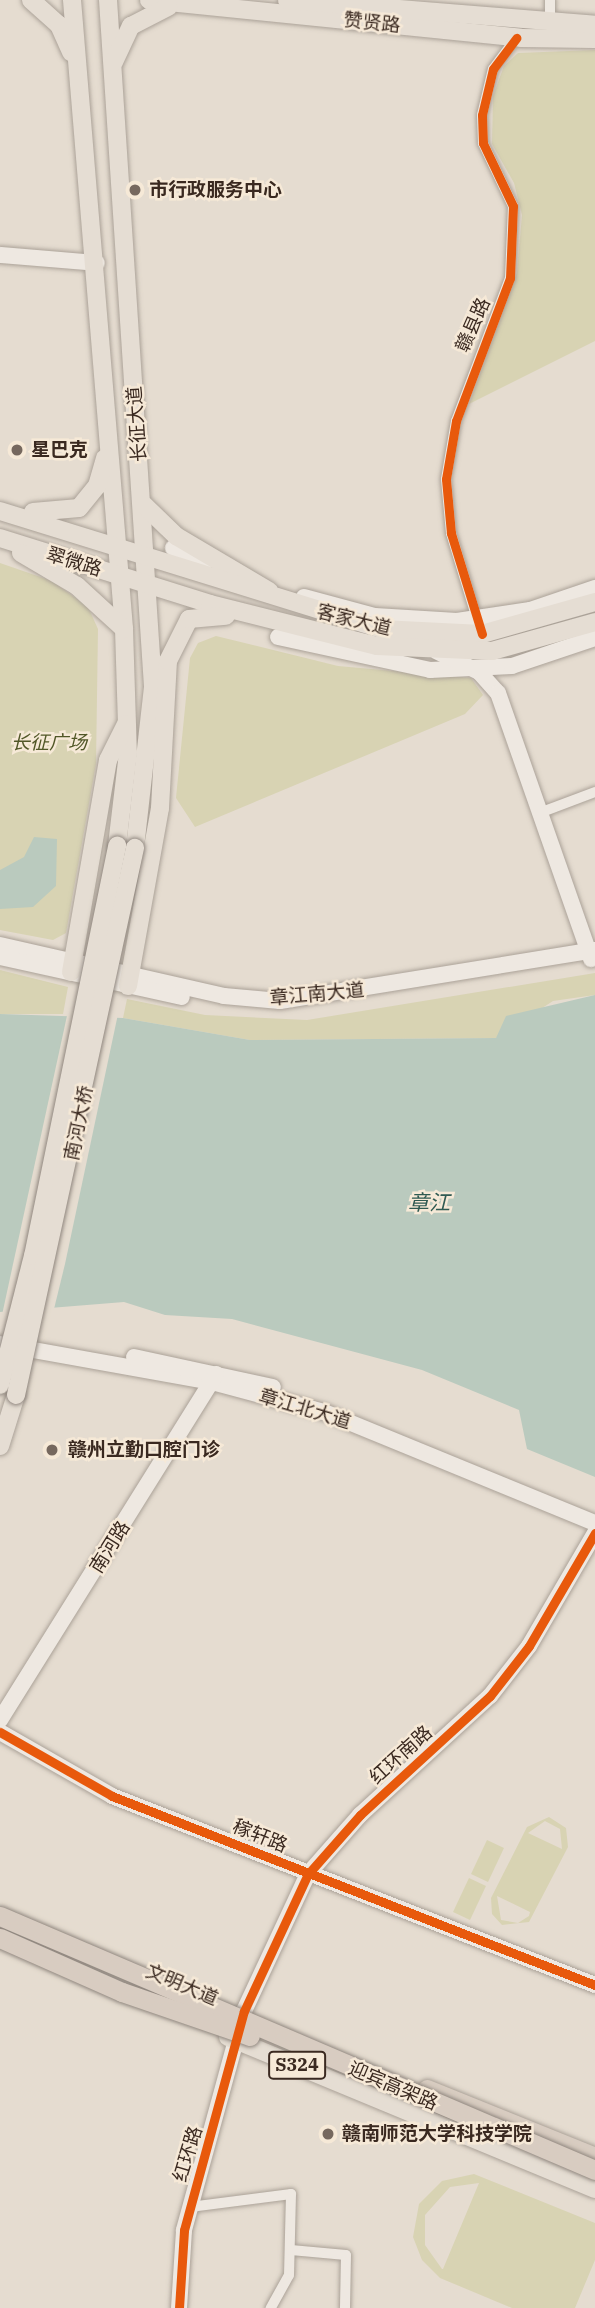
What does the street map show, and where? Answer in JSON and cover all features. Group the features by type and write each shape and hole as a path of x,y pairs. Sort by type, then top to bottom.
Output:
{"highway":[{"name":"迎宾高架路","path":"0,1916 595,2170"},
{"name":"迎宾高架路","path":"0,1928 244,2039 595,2183"},
{"path":"0,1938 122,1992 244,2039"},
{"path":"380,2072 485,2111 595,2157"}],"main road":[{"path":"32,0 59,25 77,65"},
{"name":"长征大道","path":"72,0 97,263 124,629 128,768 126,846"},
{"name":"长征大道","path":"108,0 111,79 143,504 152,669 146,766 126,846"},
{"name":"赞贤路","path":"149,0 516,38 595,25"},
{"name":"赞贤路","path":"287,0 549,31 595,39"},
{"path":"111,79 117,47 138,19 152,10 192,5"},
{"path":"0,510 60,514 79,508 97,486 109,438"},
{"path":"143,504 164,528 290,604"},
{"name":"翠微路","path":"0,510 117,547"},
{"path":"0,539 76,586 124,629"},
{"name":"翠微路","path":"0,539 148,585"},
{"name":"客家大道","path":"117,547 290,604 381,629 479,626 595,603"},
{"name":"客家大道","path":"148,585 280,630 377,646 434,651 528,645 595,622"},
{"path":"129,980 157,826 167,731 168,661 189,619 210,615 280,630"},
{"path":"152,669 168,697"},
{"path":"71,972 108,760 126,724"},
{"path":"146,766 167,731"},
{"name":"南河大桥","path":"0,1385 33,1256 126,846"},
{"name":"南河大桥","path":"0,1446 16,1395 126,846"},
{"name":"文明大道","path":"0,1908 595,2164"},
{"name":"S324","path":"244,2039 595,2189"}],"street":[{"path":"549,31 551,0"},
{"name":"赣县路","path":"479,626 451,533 446,479 456,421 510,278 513,206 483,143 482,115 493,69 516,38"},
{"path":"0,255 97,263"},
{"path":"173,548 244,575 375,616 479,626 595,588"},
{"path":"280,630 375,663 475,670 509,667 595,638"},
{"path":"498,692 509,667 528,645"},
{"path":"434,651 475,670 498,692 593,956"},
{"path":"542,812 595,792"},
{"name":"章江南大道","path":"0,945 222,1006 279,1009 593,956"},
{"name":"章江南大道","path":"0,957 71,972 129,980"},
{"name":"章江北大道","path":"0,1334 215,1377 426,1438 595,1511"},
{"name":"章江北大道","path":"0,1344 215,1377 421,1447 595,1522"},
{"name":"南河路","path":"0,1720 215,1377"},
{"name":"红环南路","path":"244,2011 308,1874 360,1815 490,1696 529,1646 595,1533"},
{"name":"稼轩路","path":"0,1732 112,1796 595,1985"},
{"name":"红环路","path":"179,2308 190,2207 244,2039 244,2011"},
{"path":"190,2207 291,2194 291,2250 287,2282 271,2308"},
{"path":"291,2250 346,2255 348,2308"}],"green space":[{"path":"595,50 595,341 469,404 517,273 522,215 514,183 492,144 493,96 504,66 518,53"},
{"name":"长征广场","path":"0,563 52,581 88,607 98,629 96,764 66,933 53,940 0,930"},
{"path":"216,636 338,666 471,678 483,695 465,714 195,827 176,798 190,658 198,643"},
{"path":"0,970 68,987 63,1014 0,1014"},
{"path":"595,973 595,995 553,1001 496,1038 250,1040 123,1018 127,999 205,1015 307,1020"},
{"path":"549,1817 566,1828 568,1847 529,1922 502,1925 492,1914 491,1898 527,1827","holes":["545,1821 560,1829 562,1849 528,1833","497,1896 530,1912 529,1916 518,1923 501,1920"]},
{"path":"487,1840 504,1848 488,1882 471,1874"},
{"path":"469,1878 486,1886 470,1920 453,1912"},
{"path":"474,2174 595,2223 595,2260 575,2308 512,2308 440,2278 422,2260 413,2237 419,2204 442,2181","holes":["479,2183 443,2269 425,2245 425,2215 450,2187"]}],"water":[{"path":"34,837 57,839 56,886 33,907 0,909 0,870 24,857"},
{"name":"章江","path":"595,995 595,1477 527,1449 519,1410 422,1370 232,1319 165,1315 124,1302 0,1312 0,1014 123,1018 250,1040 496,1038 506,1016"}],"pier":[{"path":"68,1011 118,1014 65,1264 54,1309 2,1315"}],"cycle path":[{"path":"482,634 451,533 446,479 456,421 510,278 513,206 483,143 482,115 493,69 516,38"},
{"path":"179,2308 184,2230 244,2011 308,1874 360,1815 490,1696 529,1646 595,1533"},
{"path":"0,1732 112,1796 595,1985"}],"place":[{"name":"市行政服务中心","path":"135,190"},
{"name":"星巴克","path":"17,450"},
{"name":"赣州立勤口腔门诊","path":"52,1450"},
{"name":"赣南师范大学科技学院","path":"328,2134"}]}
